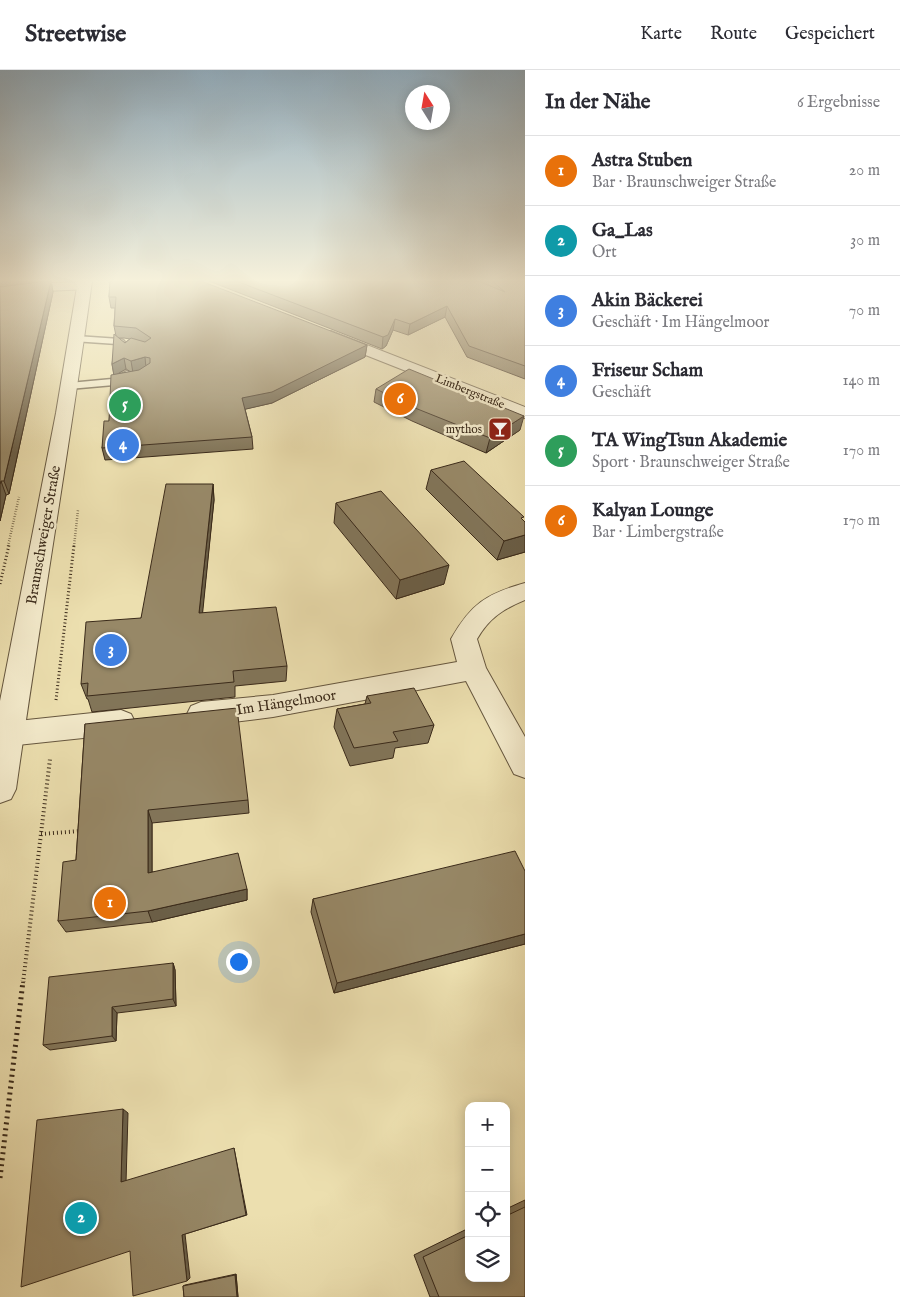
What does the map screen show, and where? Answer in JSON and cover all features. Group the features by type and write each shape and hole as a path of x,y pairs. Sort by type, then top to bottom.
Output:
{"street":[{"name":"Limbergstraße","path":"338,338 525,413"},
{"name":"Braunschweiger Straße","path":"1,777 76,339"},
{"path":"525,592 492,604 476,618 464,639 472,669 525,766"},
{"name":"Im Hängelmoor","path":"177,716 273,706 472,669"},
{"path":"8,734 148,719"}],"lane":[{"path":"76,339 137,344"},
{"path":"120,342 127,350"},
{"path":"114,382 127,374"},
{"path":"69,386 137,378"}],"path":[{"path":"41,834 81,831 81,828"}],"building":[{"path":"0,338 38,338 4,481 1,481 0,484"},
{"path":"114,338 119,338 125,343 131,338 145,342 151,338 350,338 367,345 272,392 242,398 252,437 102,448 104,421 109,421 111,375 139,370 150,363 150,358 145,357 131,361 124,358 112,364"},
{"path":"465,338 525,338 525,366 469,346"},
{"path":"409,369 524,416 490,438 415,408 376,389"},
{"path":"464,461 524,517 521,518 525,522 525,535 504,541 431,470"},
{"path":"166,484 213,484 199,613 276,607 287,666 233,671 234,682 87,696 88,683 81,684 86,622 141,618"},
{"path":"381,491 449,565 400,580 336,503"},
{"path":"414,688 434,725 393,732 398,741 354,748 337,709 371,703 367,696"},
{"path":"237,708 248,800 148,810 148,873 238,853 247,889 148,911 58,921 63,862 76,860 85,724"},
{"path":"515,851 525,871 525,934 337,983 313,899"},
{"path":"173,963 173,999 112,1007 112,1036 43,1045 49,977"},
{"path":"123,1109 121,1182 234,1148 246,1215 182,1235 187,1281 133,1296 130,1251 21,1287 37,1120"},
{"path":"525,1207 525,1297 439,1297 423,1257 465,1237 465,1282 510,1282 510,1214"},
{"path":"235,1275 237,1297 184,1297 183,1286"}],"place":[{"name":"Kalyan Lounge","path":"400,399"},
{"name":"TA WingTsun Akademie","path":"125,405"},
{"name":"mythos","path":"500,429"},
{"name":"Friseur Scham","path":"123,445"},
{"name":"Akin Bäckerei","path":"111,650"},
{"name":"Astra Stuben","path":"110,903"},
{"name":"Ga_Las","path":"81,1218"}]}
